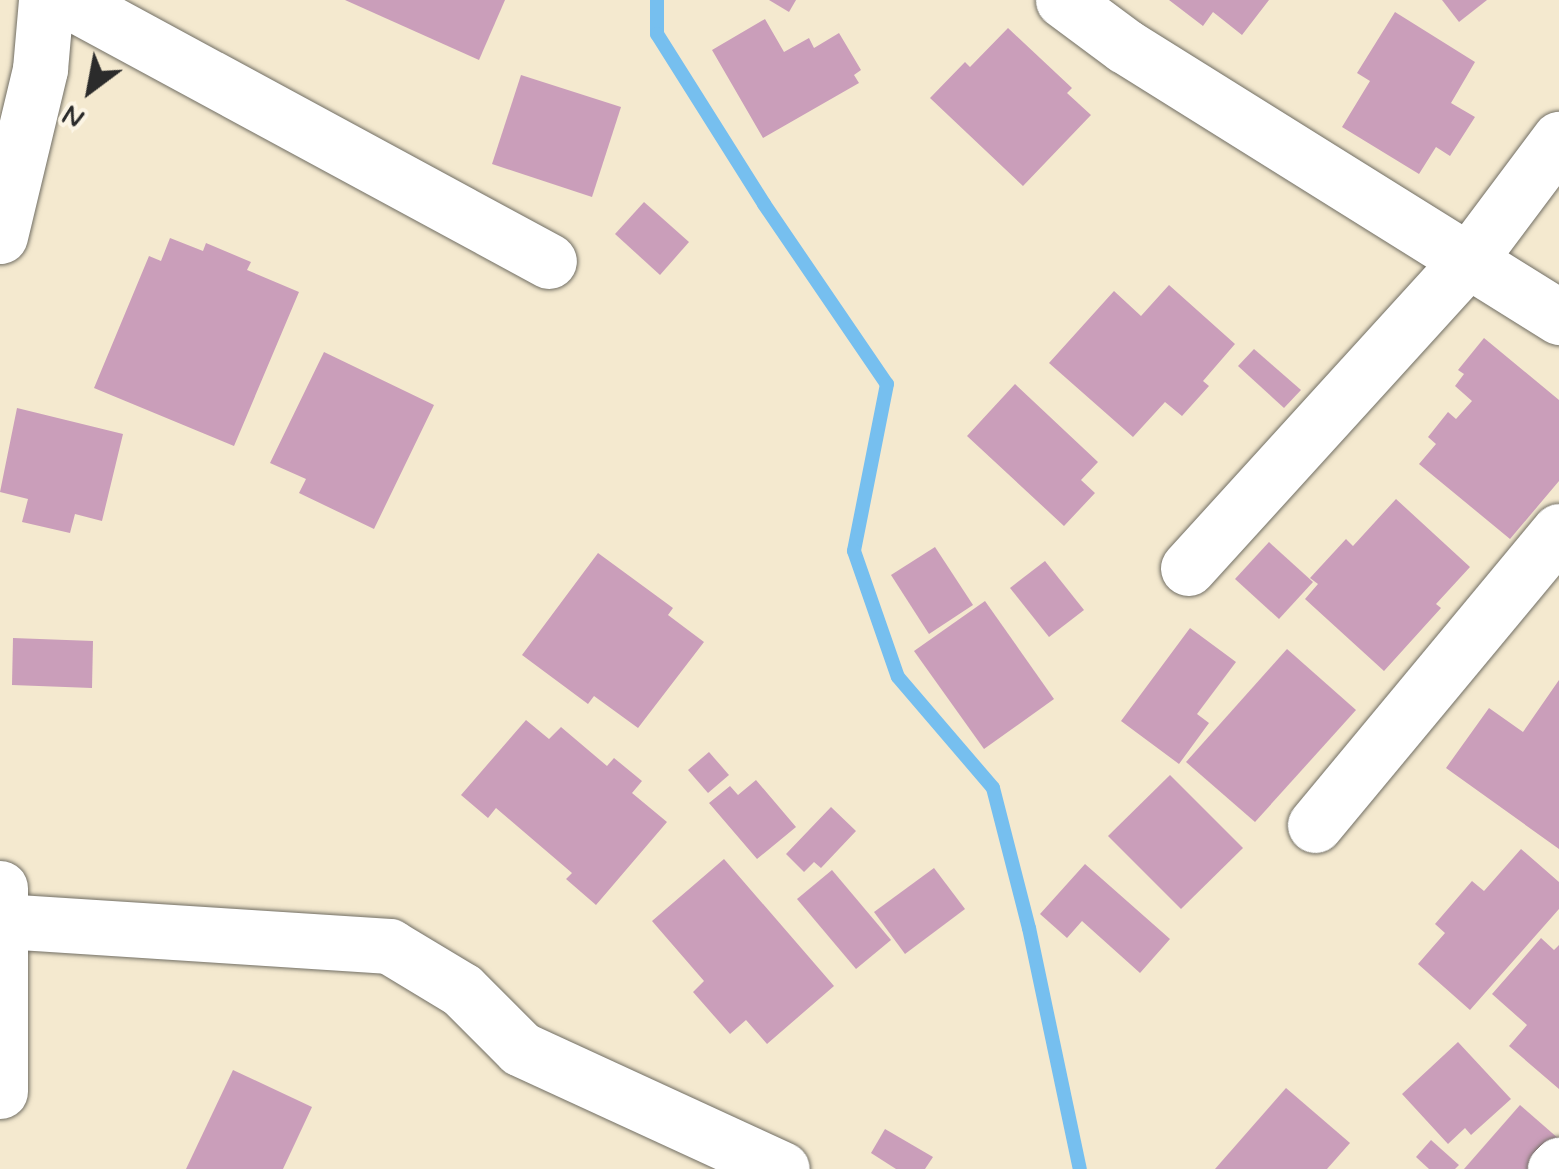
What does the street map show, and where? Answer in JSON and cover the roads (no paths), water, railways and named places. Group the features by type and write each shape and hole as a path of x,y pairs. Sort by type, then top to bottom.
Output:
{"street":[{"path":"0,236 40,69 46,0"},
{"path":"67,0 548,261"},
{"path":"1064,0 1125,46 1470,258 1559,318"},
{"path":"1188,568 1470,258 1559,139"},
{"path":"1316,825 1559,531"},
{"path":"0,1091 2,905 390,946 462,990 521,1049 782,1169"}],"waterway":[{"path":"657,0 657,34 764,204 887,384 854,551 898,677 993,788 1029,928 1080,1169"}]}
